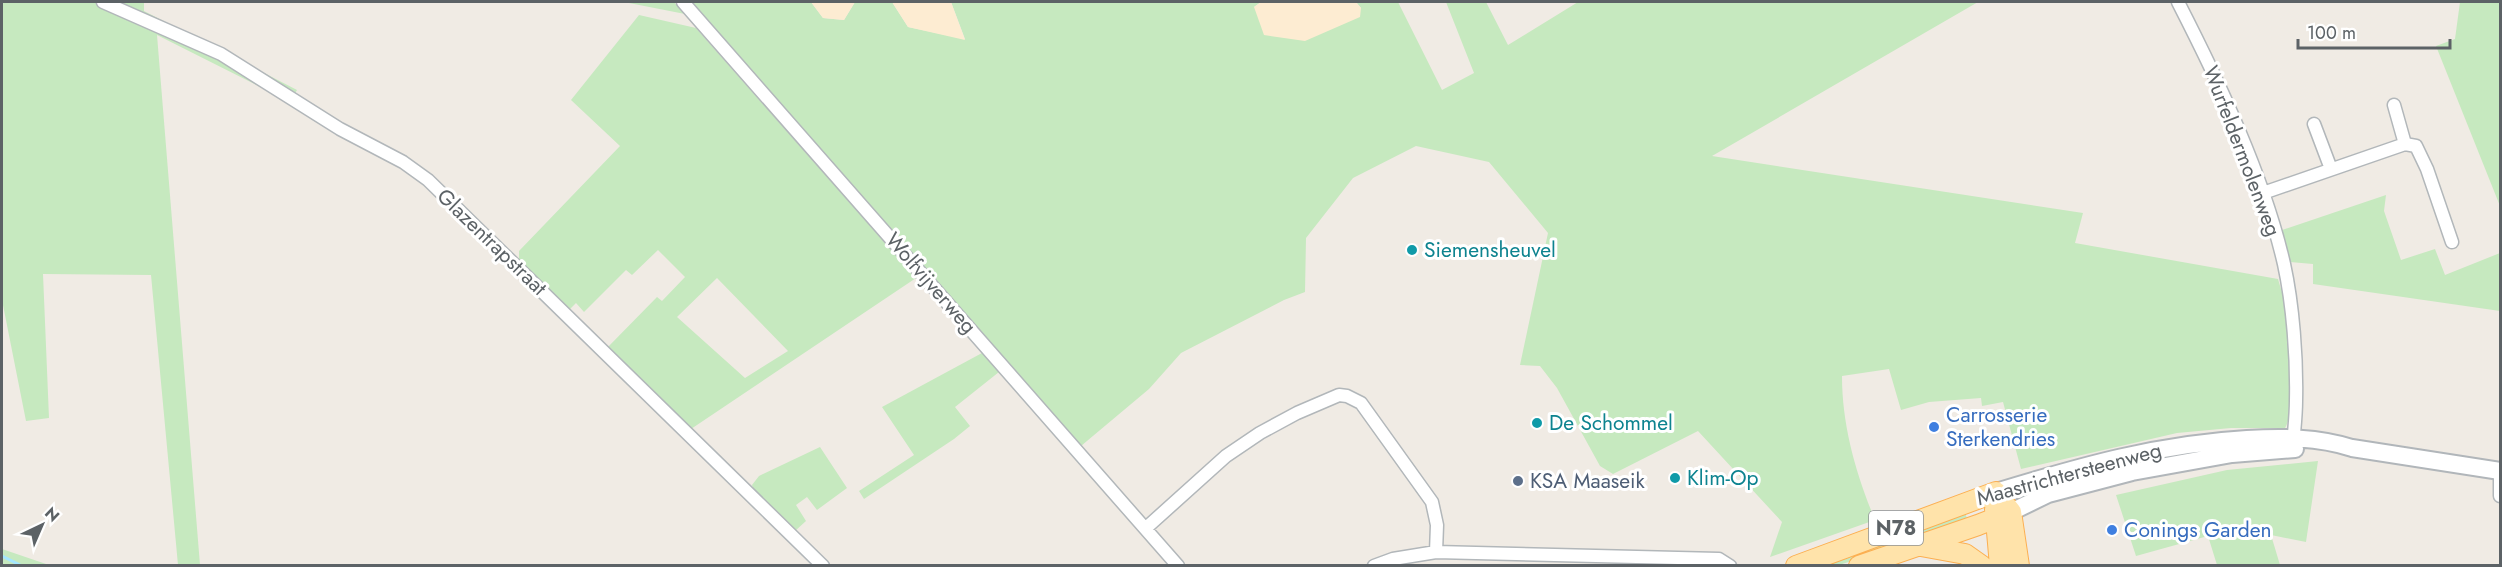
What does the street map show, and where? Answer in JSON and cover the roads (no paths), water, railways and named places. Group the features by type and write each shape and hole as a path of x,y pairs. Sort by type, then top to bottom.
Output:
{"main road":[{"name":"Maastrichtersteenweg","path":"1796,566 1996,492 2157,448 2222,448 2335,442 2352,448 2500,471"},
{"name":"Maastrichtersteenweg","path":"1858,566 2003,515 2048,494 2222,448"},
{"path":"1996,492 2019,566"},
{"path":"2000,566 2003,515"},
{"path":"1918,546 1965,554 1982,566"}],"street":[{"name":"Glazentrapstraat","path":"103,2 221,54 340,129 403,162 428,180 823,566"},
{"name":"Wolfvijverweg","path":"683,2 1178,566"},
{"name":"Wurfeldermolenweg","path":"2178,2 2211,66 2263,193 2285,273 2296,361 2293,443"},
{"path":"2394,105 2405,144"},
{"path":"2314,124 2331,169"},
{"path":"2263,193 2405,144 2416,146 2427,169 2452,242"},
{"path":"1146,528 1226,456 1260,433 1297,413 1339,395 1361,403 1432,502 1437,525 1436,552"},
{"path":"2500,476 2500,496"},
{"path":"1374,566 1393,559 1436,552 1719,560 1730,566"}],"waterway":[{"path":"2,556 22,566"}],"place":[{"name":"Siemensheuvel","path":"1412,250"},
{"name":"De Schommel","path":"1537,423"},
{"name":"Carrosserie Sterkendries","path":"1934,427"},
{"name":"Klim-Op","path":"1675,478"},
{"name":"KSA Maaseik","path":"1518,481"},
{"name":"Conings Garden","path":"2112,530"}]}
